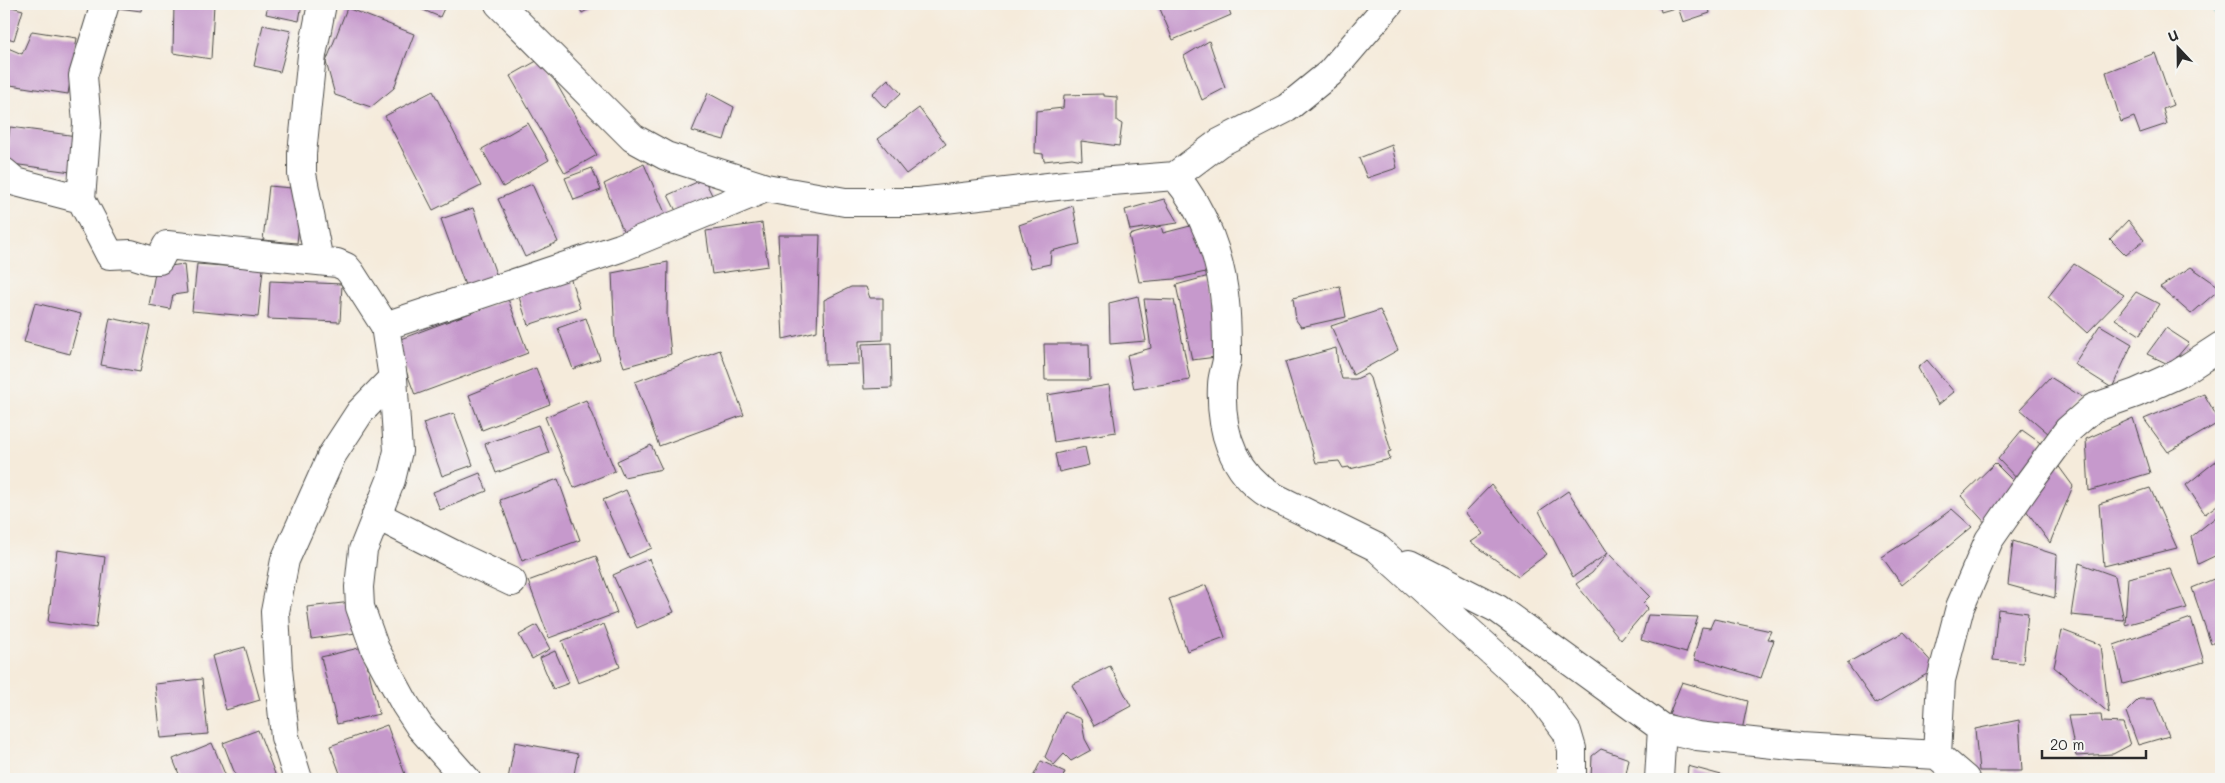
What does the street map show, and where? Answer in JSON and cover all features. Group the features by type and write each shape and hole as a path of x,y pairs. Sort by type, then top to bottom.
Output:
{"street":[{"path":"105,4 83,76 87,123 81,199 110,255 131,254 150,260 159,260 167,245 340,264 346,267 385,326 393,378 398,451 390,480 363,550 359,587 360,607 374,649 404,704 420,727 466,779"},
{"path":"319,261 302,174 302,154 312,55 322,4"},
{"path":"499,4 634,138 666,156 766,188 845,202 919,202 1074,184 1175,176 1219,144 1288,108 1330,72 1389,4"},
{"path":"4,172 16,182 81,199"},
{"path":"1175,176 1189,192 1198,210 1210,236 1220,270 1225,302 1227,361 1222,383 1222,416 1227,442 1241,467 1261,489 1498,609 1662,728 1697,736 1800,747 1938,755 1965,779"},
{"path":"385,326 620,248 766,188"},
{"path":"1938,755 1941,680 1960,607 1989,540 2068,430 2093,408 2136,393 2178,374 2221,346"},
{"path":"298,779 285,737 278,669 275,612 284,560 332,455 360,412 393,378"},
{"path":"376,515 512,582"},
{"path":"1376,547 1540,696 1563,726 1570,740 1572,779"},
{"path":"1659,779 1662,728"}],"building":[{"path":"70,4 94,4 94,7"},
{"path":"118,4 142,4 141,11 118,8"},
{"path":"174,4 214,4 211,59 173,53"},
{"path":"268,4 302,4 299,21 266,14"},
{"path":"409,4 446,4 440,17"},
{"path":"577,4 599,4 582,13"},
{"path":"1158,4 1227,4 1231,15 1173,40"},
{"path":"1659,4 1708,4 1710,13 1683,22 1678,7 1661,12"},
{"path":"4,5 23,10 14,40 4,37"},
{"path":"347,8 414,34 394,88 371,107 335,95 326,62"},
{"path":"263,25 291,31 280,72 254,66"},
{"path":"32,31 77,38 68,94 4,84 8,48 22,54"},
{"path":"1209,41 1225,88 1202,100 1184,56"},
{"path":"2155,53 2173,105 2163,109 2167,124 2140,133 2134,117 2121,122 2106,72"},
{"path":"542,58 597,155 565,173 510,76"},
{"path":"888,79 901,93 885,108 872,94"},
{"path":"433,91 481,186 433,210 385,116"},
{"path":"708,93 734,107 724,140 692,131"},
{"path":"1104,94 1104,96 1117,97 1117,121 1122,124 1119,146 1081,141 1082,160 1072,158 1044,161 1043,154 1035,153 1036,111 1063,108 1064,95"},
{"path":"919,108 946,144 906,174 878,139"},
{"path":"528,123 549,160 503,187 482,149"},
{"path":"10,127 77,136 71,172 5,163"},
{"path":"1392,145 1397,168 1367,178 1359,158"},
{"path":"644,164 668,220 626,238 604,184"},
{"path":"592,168 601,190 574,200 565,178"},
{"path":"704,179 713,197 677,213 668,195"},
{"path":"532,184 558,242 525,257 498,199"},
{"path":"269,186 303,189 297,243 263,240"},
{"path":"1164,199 1178,223 1130,230 1125,210"},
{"path":"1073,206 1080,244 1051,251 1050,264 1031,268 1019,225"},
{"path":"473,208 497,277 466,288 441,219"},
{"path":"2128,220 2144,240 2126,255 2110,239"},
{"path":"762,223 768,266 712,274 706,231"},
{"path":"1198,224 1210,271 1174,279 1139,282 1129,235 1161,226 1163,233"},
{"path":"778,235 820,235 817,331 783,339"},
{"path":"668,262 667,315 671,354 624,367 615,340 612,273"},
{"path":"184,264 187,293 173,295 170,309 149,305 156,268"},
{"path":"197,264 263,269 258,317 192,311"},
{"path":"2074,264 2124,295 2087,333 2048,297"},
{"path":"2191,267 2221,288 2191,314 2160,287"},
{"path":"1209,276 1224,356 1192,360 1176,285"},
{"path":"570,277 580,308 528,325 518,294"},
{"path":"270,281 342,284 340,322 268,319"},
{"path":"1340,286 1346,317 1301,327 1296,320 1293,298"},
{"path":"851,287 866,287 870,298 883,298 883,340 859,341 859,364 825,365 824,300"},
{"path":"2136,292 2159,304 2140,335 2115,319"},
{"path":"1138,296 1146,341 1110,344 1109,303"},
{"path":"508,299 528,353 415,395 395,341"},
{"path":"1144,299 1174,300 1190,380 1134,389 1127,355 1151,348"},
{"path":"35,303 81,314 70,354 24,342"},
{"path":"1380,310 1398,350 1353,375 1331,326"},
{"path":"110,318 150,326 140,372 101,365"},
{"path":"586,318 600,359 573,369 558,328"},
{"path":"2100,325 2132,344 2112,388 2074,364"},
{"path":"2166,328 2189,343 2170,365 2147,354"},
{"path":"891,343 892,388 864,389 862,344"},
{"path":"1044,344 1089,344 1090,380 1045,380"},
{"path":"1336,348 1342,379 1356,379 1367,374 1370,378 1391,451 1388,452 1390,459 1350,469 1349,467 1343,468 1339,461 1316,463 1285,362"},
{"path":"720,350 744,415 659,446 635,382"},
{"path":"1927,360 1954,392 1938,405 1918,368"},
{"path":"536,368 550,404 482,430 469,395"},
{"path":"2050,377 2084,398 2049,434 2020,409"},
{"path":"1109,385 1116,432 1054,442 1047,395"},
{"path":"2204,394 2220,422 2168,452 2144,419"},
{"path":"586,400 615,471 574,488 545,417"},
{"path":"454,413 473,465 442,476 423,423"},
{"path":"2133,418 2150,473 2089,491 2086,439"},
{"path":"538,425 549,453 496,473 485,444"},
{"path":"2022,430 2046,447 2021,483 1998,459"},
{"path":"651,445 662,469 624,477 617,461"},
{"path":"1085,447 1089,465 1059,472 1055,454"},
{"path":"2221,457 2221,502 2205,514 2186,485"},
{"path":"1995,463 2023,491 1988,526 1961,496"},
{"path":"2057,464 2073,486 2050,543 2023,506"},
{"path":"480,473 487,491 440,510 433,492"},
{"path":"558,479 580,540 522,561 500,500"},
{"path":"1491,485 1547,554 1518,576 1471,542 1483,534 1465,512"},
{"path":"2150,488 2177,548 2104,566 2099,504"},
{"path":"626,490 652,548 629,558 603,500"},
{"path":"1568,491 1608,553 1573,577 1539,511"},
{"path":"1952,509 1972,527 1902,585 1882,557"},
{"path":"2221,513 2221,553 2198,564 2191,537"},
{"path":"2013,541 2057,555 2055,598 2008,585"},
{"path":"57,550 105,557 96,628 48,622"},
{"path":"1608,553 1650,596 1643,603 1648,608 1621,640 1576,584 1592,573"},
{"path":"596,556 617,613 549,638 528,581"},
{"path":"649,559 674,612 637,628 613,575"},
{"path":"2079,563 2115,576 2124,620 2071,615"},
{"path":"2170,568 2187,608 2125,625 2128,578"},
{"path":"2221,576 2221,638 2211,644 2192,588"},
{"path":"1206,585 1225,637 1187,651 1169,599"},
{"path":"352,602 356,633 311,639 307,607"},
{"path":"1998,609 2028,613 2023,663 1993,660"},
{"path":"1648,615 1698,617 1686,653 1641,640"},
{"path":"2191,618 2204,662 2123,684 2114,645"},
{"path":"1714,619 1771,631 1767,639 1774,640 1761,678 1709,662 1695,660 1696,658 1694,657 1702,627 1710,628"},
{"path":"604,624 620,667 578,683 562,641"},
{"path":"537,625 550,649 532,659 519,635"},
{"path":"2062,630 2101,645 2109,713 2054,667"},
{"path":"1904,632 1937,668 1876,704 1847,663"},
{"path":"245,647 260,700 226,710 212,656"},
{"path":"363,647 379,714 337,724 321,657"},
{"path":"555,651 569,683 553,689 540,658"},
{"path":"1110,666 1131,706 1094,726 1072,685"},
{"path":"202,679 208,734 161,738 155,684"},
{"path":"1682,682 1748,701 1740,740 1669,714"},
{"path":"2139,699 2154,699 2169,736 2138,745 2126,712"},
{"path":"1064,712 1081,719 1085,739 1091,750 1071,761 1064,754 1054,765 1045,757"},
{"path":"2101,715 2102,722 2123,723 2130,745 2113,754 2076,756 2068,716"},
{"path":"2019,720 2022,771 1979,771 1975,729"},
{"path":"387,725 406,777 399,779 342,779 330,746"},
{"path":"258,730 277,779 237,779 223,743"},
{"path":"515,742 578,754 573,779 508,779"},
{"path":"212,743 227,779 181,779 173,759"},
{"path":"1601,749 1629,759 1625,779 1591,779 1592,756"},
{"path":"1041,761 1065,772 1062,779 1032,779"},
{"path":"1688,766 1736,779 1687,779"}],"waterway":[{"path":"2217,4 2219,11 2221,10"}]}
